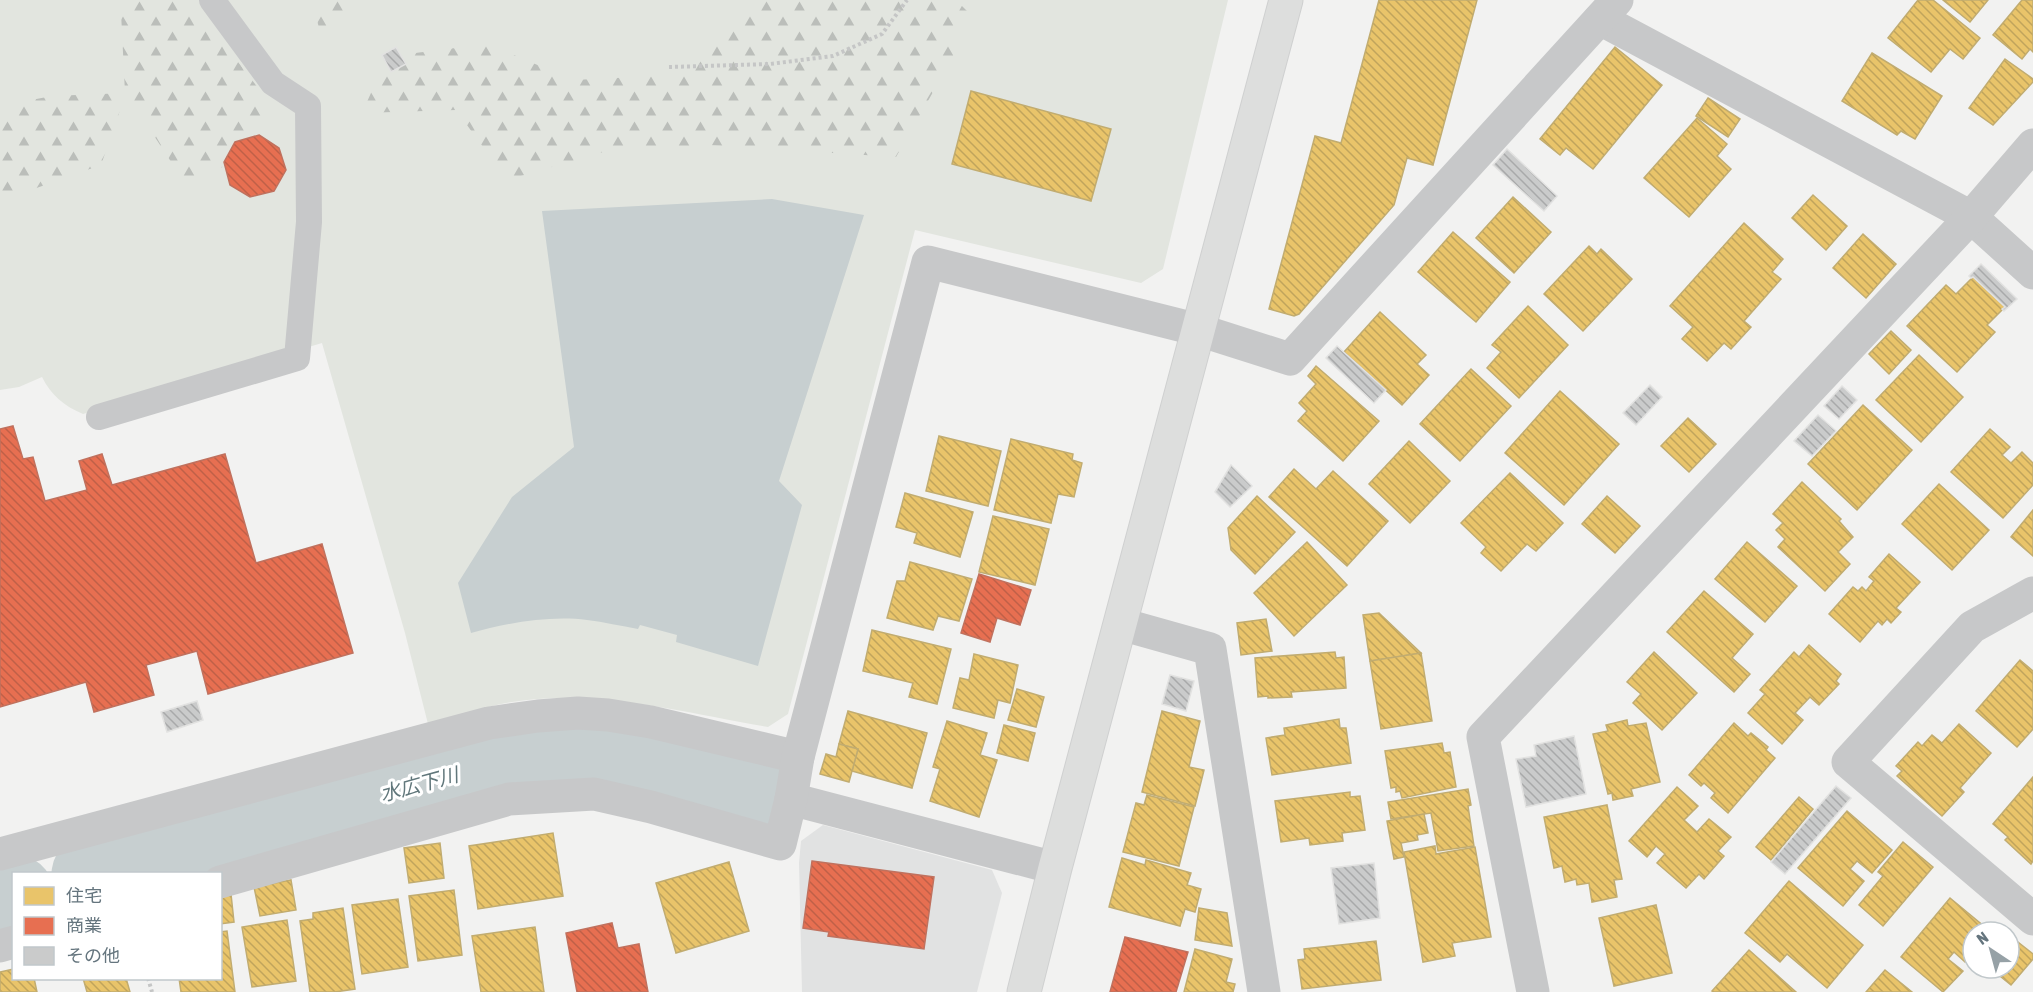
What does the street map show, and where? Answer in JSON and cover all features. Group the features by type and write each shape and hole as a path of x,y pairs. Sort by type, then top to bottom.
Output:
{"street":[{"path":"1024,992 1286,0"},
{"path":"222,881 509,800 594,794 651,807 780,844 798,757 928,262 1199,330 1290,358 1608,10 1971,217 2033,273"},
{"path":"1533,992 1483,737 1971,217 2033,145"},
{"path":"2033,593 1972,627 1848,762 2033,919"},
{"path":"1121,624 1210,649 1264,992"},
{"path":"0,854 489,723 538,716 578,712 630,719 760,746 798,757"},
{"path":"791,799 1055,868"}],"lane":[{"path":"99,417 297,358 309,222 308,106 273,83 212,0"}],"path":[{"path":"669,67 770,64 833,56 882,34 907,0"}],"shaded area":[{"path":"772,199 864,215 779,481 802,505 758,666 676,642 677,635 640,625 638,629 593,621 544,619 471,633 458,583 512,497 574,447 542,211"},
{"path":"823,825 992,870 1002,893 977,992 802,992 799,863 801,841"}],"green space":[{"path":"0,0 1228,0 1163,269 1141,283 915,230 788,714 768,727 640,704 575,698 543,698 512,702 428,724 405,633 322,343 83,414 59,399 42,377 19,387 0,390"},
{"path":"111,0 190,0 262,93 268,118 241,161 183,180 126,93 101,165 0,201 0,106 52,96 125,93 121,12"},
{"path":"312,0 354,0 354,3 321,36"},
{"path":"756,0 956,0 967,11 953,57 896,157 708,145 610,150 507,180 456,110 362,113 384,64 399,55 488,44 573,80 679,75"}],"building: 住宅":[{"path":"1379,0 1477,0 1433,165 1407,158 1394,205 1299,314 1294,316 1269,309 1315,136 1341,143"},
{"path":"1918,0 1933,0 1980,38 1963,59 1950,49 1931,72 1888,38"},
{"path":"1943,0 1988,0 1970,22"},
{"path":"2022,0 2033,0 2033,52 2030,49 2022,59 1993,35"},
{"path":"1615,47 1662,85 1593,169 1566,148 1560,155 1540,139"},
{"path":"1872,53 1942,96 1915,139 1901,131 1897,135 1842,101"},
{"path":"2005,59 2033,79 2033,82 1993,125 1969,108"},
{"path":"971,91 1111,129 1091,201 952,164"},
{"path":"1708,98 1740,119 1728,137 1696,116"},
{"path":"1697,118 1727,144 1717,156 1731,169 1689,217 1644,178"},
{"path":"1813,195 1847,226 1826,250 1792,218"},
{"path":"1513,197 1551,232 1514,273 1476,238"},
{"path":"1744,223 1783,259 1772,272 1781,279 1744,321 1751,327 1731,349 1724,343 1707,361 1682,339 1693,327 1670,306"},
{"path":"1453,232 1510,282 1476,322 1418,272"},
{"path":"1863,234 1896,264 1866,298 1833,268"},
{"path":"1589,246 1597,254 1601,249 1632,279 1583,331 1544,294"},
{"path":"1973,277 2005,307 1987,325 1995,332 1957,372 1907,326 1946,285 1956,294"},
{"path":"1528,306 1568,345 1519,398 1487,368 1501,352 1492,345"},
{"path":"1380,312 1426,355 1417,364 1429,375 1402,405 1344,352"},
{"path":"1891,331 1911,350 1889,374 1869,354"},
{"path":"1919,355 1963,397 1921,442 1876,400"},
{"path":"1316,366 1379,421 1343,461 1298,421 1307,411 1299,403 1316,384 1308,376"},
{"path":"1471,369 1511,406 1460,461 1420,424"},
{"path":"1560,391 1619,444 1564,505 1505,453"},
{"path":"1863,405 1912,450 1857,510 1808,464"},
{"path":"1688,418 1716,444 1689,472 1661,446"},
{"path":"1990,429 2010,447 2002,455 2011,463 2022,452 2033,463 2033,485 2003,518 1951,472"},
{"path":"939,436 1001,451 988,506 926,491"},
{"path":"1011,439 1073,454 1072,460 1082,463 1074,497 1058,494 1051,523 994,510"},
{"path":"1409,441 1450,481 1410,523 1369,484"},
{"path":"1294,469 1316,489 1333,471 1388,521 1347,566 1269,497"},
{"path":"1510,473 1563,523 1536,551 1527,544 1501,571 1481,553 1486,547 1461,523"},
{"path":"1802,482 1841,519 1839,521 1853,537 1838,552 1850,564 1825,591 1778,547 1785,539 1776,530 1783,523 1773,514"},
{"path":"1939,484 1989,530 1952,570 1902,524"},
{"path":"905,493 973,512 960,557 914,543 917,533 896,527"},
{"path":"1257,496 1295,532 1255,574 1231,550 1228,528"},
{"path":"1607,496 1640,526 1615,553 1582,524"},
{"path":"2033,510 2033,556 2011,537"},
{"path":"993,516 1049,529 1035,585 979,572"},
{"path":"1307,542 1347,585 1294,636 1254,593"},
{"path":"1747,542 1797,586 1765,622 1715,579"},
{"path":"1889,554 1920,582 1896,608 1901,612 1891,623 1887,619 1882,625 1878,621 1860,642 1829,614 1853,587 1858,591 1862,587 1866,591 1874,581 1869,577"},
{"path":"910,562 972,579 959,621 938,616 933,630 887,618 897,581 905,581"},
{"path":"1704,591 1753,634 1732,658 1750,674 1734,692 1667,632"},
{"path":"1379,613 1421,653 1370,661 1363,615"},
{"path":"1266,619 1272,651 1241,655 1237,623"},
{"path":"872,630 951,649 937,704 909,697 913,683 863,671"},
{"path":"1809,645 1841,674 1836,681 1839,684 1819,705 1810,697 1795,713 1803,720 1782,744 1748,713 1765,694 1760,690 1794,652 1799,657"},
{"path":"1335,652 1336,658 1344,657 1346,688 1291,692 1292,697 1258,697 1255,658"},
{"path":"1654,652 1697,693 1662,730 1633,703 1641,694 1627,682"},
{"path":"1421,653 1432,721 1381,729 1370,661"},
{"path":"974,654 1018,665 1010,703 998,700 994,718 953,708 960,678 969,680"},
{"path":"2020,660 2033,671 2033,729 2017,747 1976,711"},
{"path":"1017,689 1044,697 1036,727 1008,720"},
{"path":"848,711 927,733 912,788 852,771 858,749 839,744"},
{"path":"1162,711 1200,721 1189,767 1204,770 1195,806 1142,792"},
{"path":"1339,719 1340,728 1346,728 1351,763 1272,775 1266,738 1285,735 1284,728"},
{"path":"1627,720 1628,726 1646,723 1660,782 1631,789 1633,796 1613,800 1612,793 1608,794 1593,734 1608,731 1606,725"},
{"path":"947,721 987,733 980,755 997,760 979,817 930,801 940,769 933,767"},
{"path":"1734,723 1748,736 1751,733 1768,747 1766,750 1775,758 1728,813 1711,798 1715,793 1704,783 1701,786 1689,775"},
{"path":"1959,724 1991,753 1960,788 1964,792 1942,816 1897,776 1902,771 1896,766 1918,742 1922,746 1932,735 1942,743"},
{"path":"1004,725 1035,733 1028,761 997,753"},
{"path":"1442,743 1444,753 1450,752 1456,787 1402,798 1400,791 1396,792 1396,787 1391,788 1385,751"},
{"path":"839,744 858,749 849,782 820,774 826,754 836,757"},
{"path":"2033,777 2033,861 2031,864 2005,840 2008,837 1993,824"},
{"path":"1677,787 1698,806 1684,820 1697,832 1709,819 1731,837 1718,851 1724,856 1704,879 1699,874 1686,888 1657,863 1665,854 1656,846 1647,857 1629,841"},
{"path":"1468,789 1474,846 1438,851 1431,813 1391,819 1388,802"},
{"path":"1350,792 1350,797 1360,796 1365,830 1342,833 1343,841 1310,845 1309,838 1281,842 1275,801"},
{"path":"1147,795 1194,807 1179,866 1123,852 1136,803 1144,805"},
{"path":"1799,797 1813,809 1771,860 1756,847"},
{"path":"1607,805 1622,879 1614,880 1617,897 1592,902 1589,883 1577,885 1576,879 1565,882 1562,866 1554,868 1544,817"},
{"path":"1847,811 1892,850 1872,873 1857,861 1850,869 1864,881 1843,906 1798,868"},
{"path":"1424,814 1428,833 1417,835 1418,840 1401,843 1404,857 1394,859 1387,821"},
{"path":"553,833 563,896 478,909 469,846"},
{"path":"1903,842 1933,867 1883,926 1859,905 1883,876 1878,872"},
{"path":"440,843 444,878 409,883 404,848"},
{"path":"1435,846 1436,854 1475,847 1491,937 1452,943 1455,956 1423,962 1404,852"},
{"path":"1122,858 1145,865 1146,860 1191,873 1187,885 1201,889 1195,912 1185,909 1180,926 1109,907"},
{"path":"729,862 749,931 676,953 656,883"},
{"path":"291,880 296,910 260,916 254,887"},
{"path":"1789,881 1863,945 1827,988 1787,954 1780,962 1745,933"},
{"path":"454,890 462,955 418,961 409,896"},
{"path":"231,894 234,922 222,924 222,896"},
{"path":"1950,898 1977,920 1961,920 1961,958 1954,952 1948,959 1961,969 1961,973 1943,992 1901,957"},
{"path":"398,899 408,967 362,974 352,905"},
{"path":"1656,905 1672,973 1614,986 1599,918"},
{"path":"343,908 355,989 310,992 300,921 313,919 313,913"},
{"path":"1199,908 1227,913 1232,946 1195,940"},
{"path":"287,920 296,981 252,987 242,927"},
{"path":"535,927 544,992 481,992 472,936"},
{"path":"227,931 235,992 181,992 179,980 222,980 222,932"},
{"path":"1376,941 1381,980 1302,989 1298,960 1305,959 1304,949"},
{"path":"2021,944 2033,954 2033,959 2021,973"},
{"path":"1195,949 1232,959 1226,982 1235,984 1233,992 1184,992"},
{"path":"1749,950 1796,992 1712,991"},
{"path":"12,969 12,980 34,980 37,992 0,992 0,972"},
{"path":"1885,970 1912,992 1866,992"},
{"path":"84,980 127,980 130,992 87,992"},
{"path":"2005,980 2015,980 2011,985"}],"building: 商業":[{"path":"259,135 279,148 286,170 274,191 250,197 230,185 224,162 235,142"},
{"path":"13,426 23,459 33,457 45,501 87,490 79,461 102,454 112,485 225,454 256,563 322,544 353,653 208,694 197,651 146,665 154,695 94,712 86,682 0,707 0,429"},
{"path":"979,574 1031,590 1020,625 997,618 990,642 961,633"},
{"path":"812,861 934,877 924,949 828,936 829,932 803,928"},
{"path":"612,923 618,948 639,944 648,992 577,992 566,933"},
{"path":"1125,937 1188,952 1176,992 1110,992"}],"building: その他":[{"path":"396,47 406,64 391,72 382,55"},
{"path":"1507,149 1557,196 1544,211 1493,165"},
{"path":"1981,264 2017,299 2004,311 2002,309 2005,307 1973,277 1969,276"},
{"path":"1337,346 1386,390 1374,403 1326,358"},
{"path":"1650,385 1662,397 1636,425 1623,413"},
{"path":"1842,386 1857,400 1839,419 1824,406"},
{"path":"1818,415 1836,431 1812,456 1794,441"},
{"path":"1231,465 1252,486 1230,507 1215,492"},
{"path":"1170,675 1194,681 1186,711 1162,704"},
{"path":"197,701 203,720 167,732 161,712"},
{"path":"1574,736 1586,794 1526,807 1516,759 1536,756 1534,745"},
{"path":"1836,786 1851,798 1785,874 1771,862"},
{"path":"1374,863 1380,918 1339,924 1331,868"}],"waterway":[{"name":"水広下川","path":"99,872 495,764 544,754 591,752 751,788"},
{"name":"水広下川","path":"0,899 12,896"}]}
